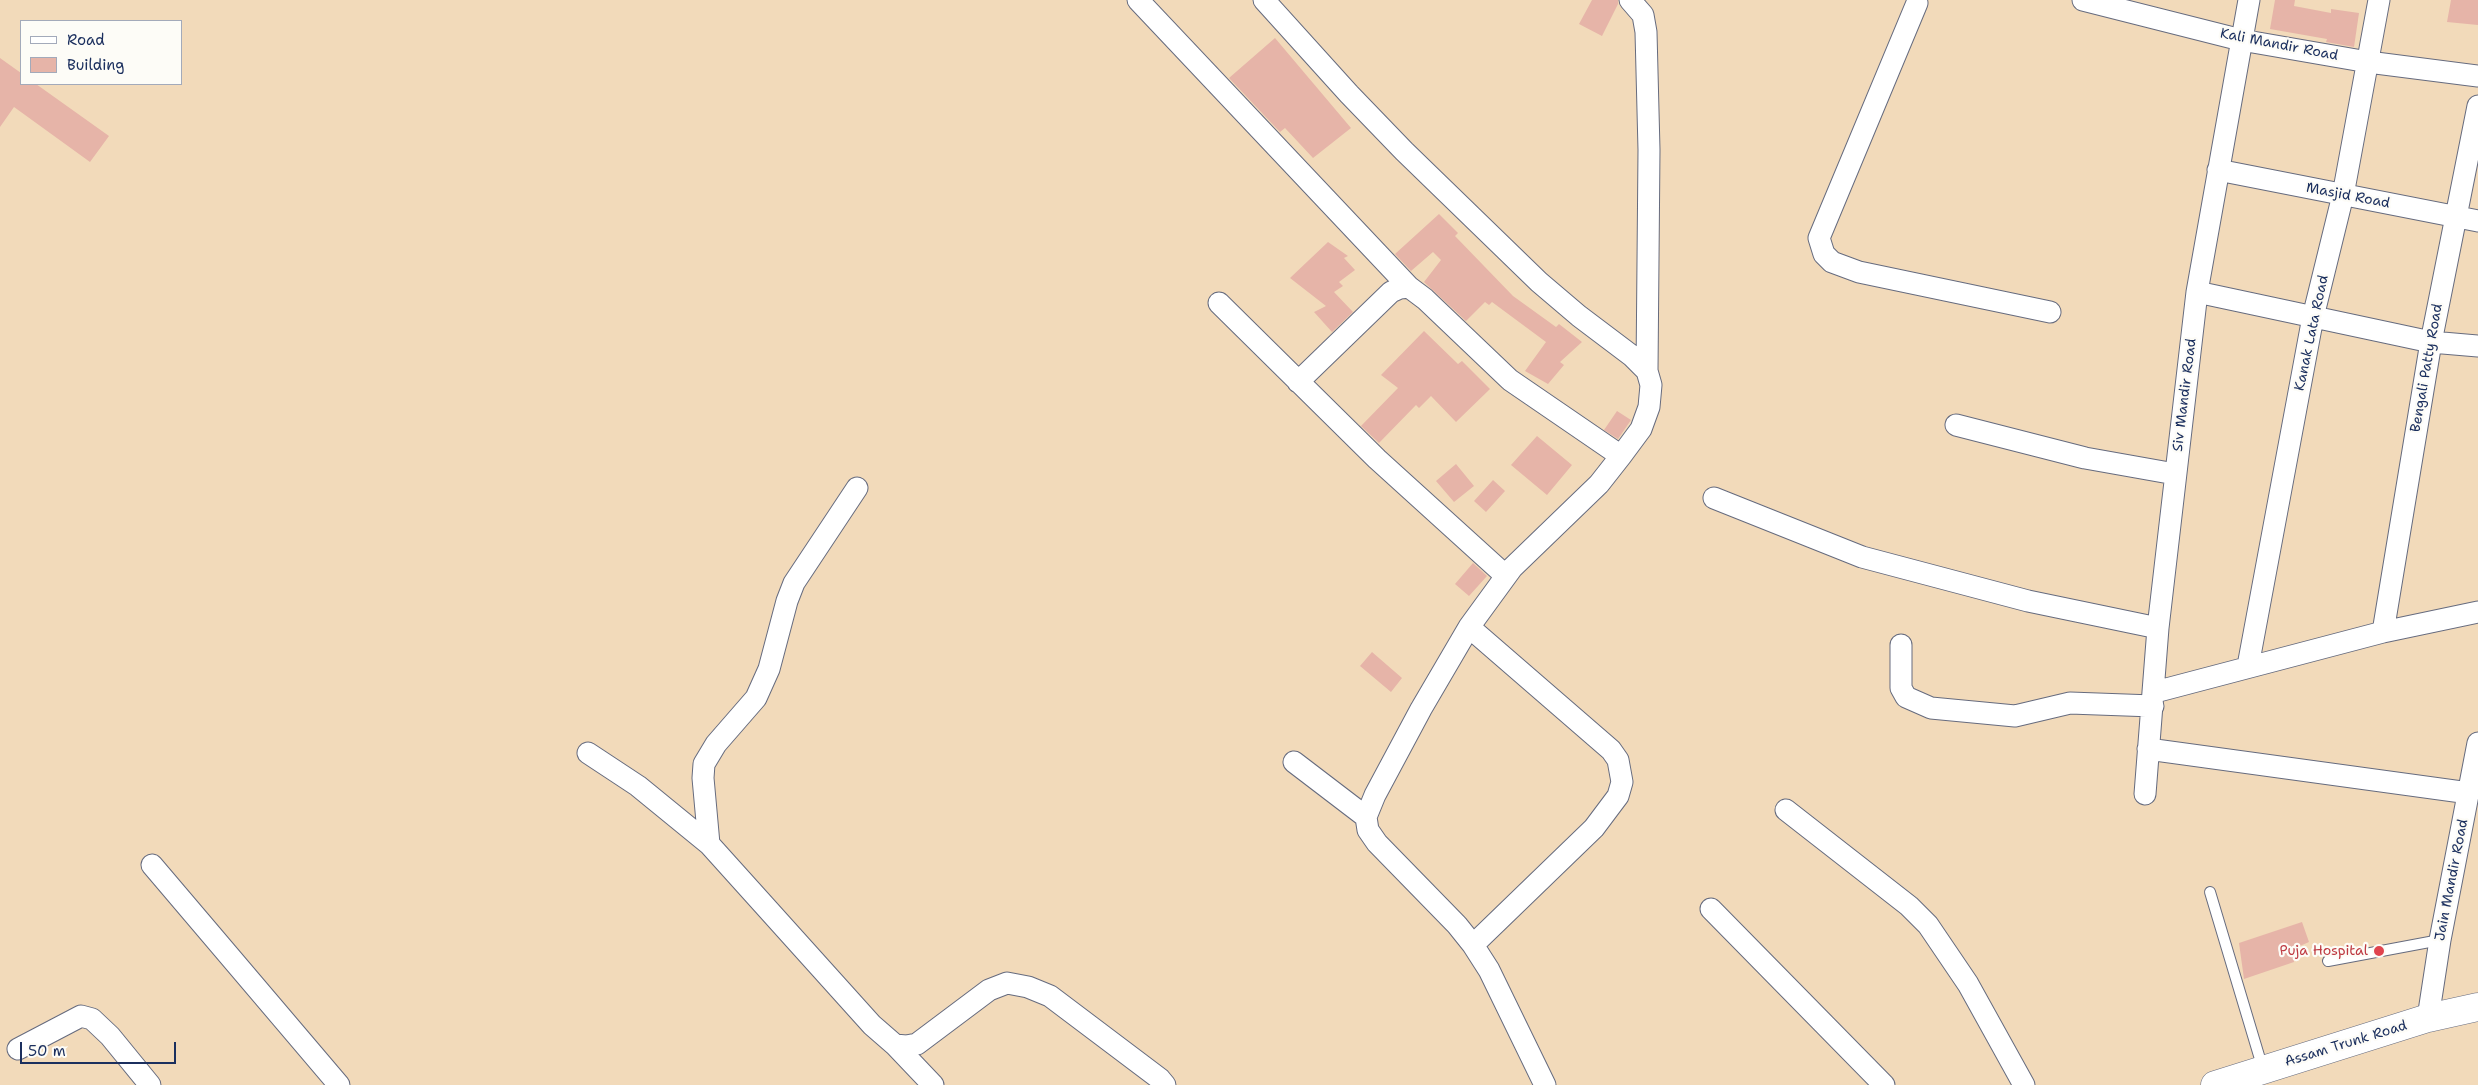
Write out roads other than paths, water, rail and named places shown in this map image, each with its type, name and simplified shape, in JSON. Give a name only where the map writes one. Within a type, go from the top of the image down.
[{"type":"main road","name":"Assam Trunk Road","points":[[2215,1085],[2428,1018],[2478,1007]]},
{"type":"street","points":[[1138,0],[1409,288],[1426,299],[1510,380],[1621,456]]},
{"type":"street","points":[[1264,0],[1349,94],[1471,218],[1539,282],[1579,316],[1632,356],[1647,371]]},
{"type":"street","points":[[1545,1085],[1489,970],[1473,945],[1457,925],[1377,843],[1368,830],[1366,817],[1421,709],[1469,627],[1506,576],[1599,484],[1641,429],[1649,407],[1651,385],[1647,371],[1649,150],[1646,32],[1643,15],[1630,0]]},
{"type":"street","name":"Kali Mandir Road","points":[[2083,0],[2241,40],[2368,62],[2478,76]]},
{"type":"street","name":"Siv Mandir Road","points":[[2145,794],[2154,699],[2158,628],[2197,292],[2248,0]]},
{"type":"street","name":"Kanak Lata Road","points":[[2248,666],[2313,317],[2343,195],[2379,0]]},
{"type":"street","points":[[1915,1],[1819,238],[1824,254],[1832,262],[1859,272],[2050,312]]},
{"type":"street","name":"Bengali Patty Road","points":[[2383,632],[2431,342],[2478,106]]},
{"type":"street","name":"Masjid Road","points":[[2218,170],[2478,221]]},
{"type":"street","points":[[1298,382],[1391,292],[1400,288],[1409,288]]},
{"type":"street","points":[[2197,292],[2431,342],[2478,346]]},
{"type":"street","points":[[1219,303],[1377,458],[1506,576]]},
{"type":"street","points":[[1956,426],[2085,458],[2175,474]]},
{"type":"street","points":[[709,844],[702,778],[704,764],[716,744],[756,698],[769,669],[794,582],[857,488]]},
{"type":"street","points":[[1714,498],[1862,557],[2028,601],[2158,628]]},
{"type":"street","points":[[1901,645],[1901,688],[1906,697],[1931,708],[2015,716],[2070,703],[2154,699],[2248,666],[2383,632],[2478,612]]},
{"type":"street","points":[[1469,627],[1611,750],[1618,760],[1622,782],[1618,796],[1594,828],[1473,945]]},
{"type":"street","name":"Jain Mandir Road","points":[[2428,1018],[2440,940],[2478,744]]},
{"type":"street","points":[[2148,749],[2469,793]]},
{"type":"street","points":[[588,753],[638,786],[709,844],[872,1025],[933,1085]]},
{"type":"street","points":[[1294,762],[1366,817]]},
{"type":"street","points":[[1786,810],[1909,906],[1928,926],[1968,984],[2024,1085]]},
{"type":"street","points":[[152,865],[339,1085]]},
{"type":"street","points":[[1711,909],[1884,1085]]},
{"type":"street","points":[[894,1045],[906,1046],[917,1044],[989,990],[1007,983],[1028,987],[1050,996],[1160,1079],[1165,1085]]},
{"type":"street","points":[[18,1049],[81,1016],[92,1019],[110,1036],[150,1085]]},
{"type":"lane","points":[[2210,892],[2264,1070]]},
{"type":"lane","points":[[2328,961],[2440,940]]},
{"type":"place","name":"Puja Hospital","points":[[2379,951]]}]
